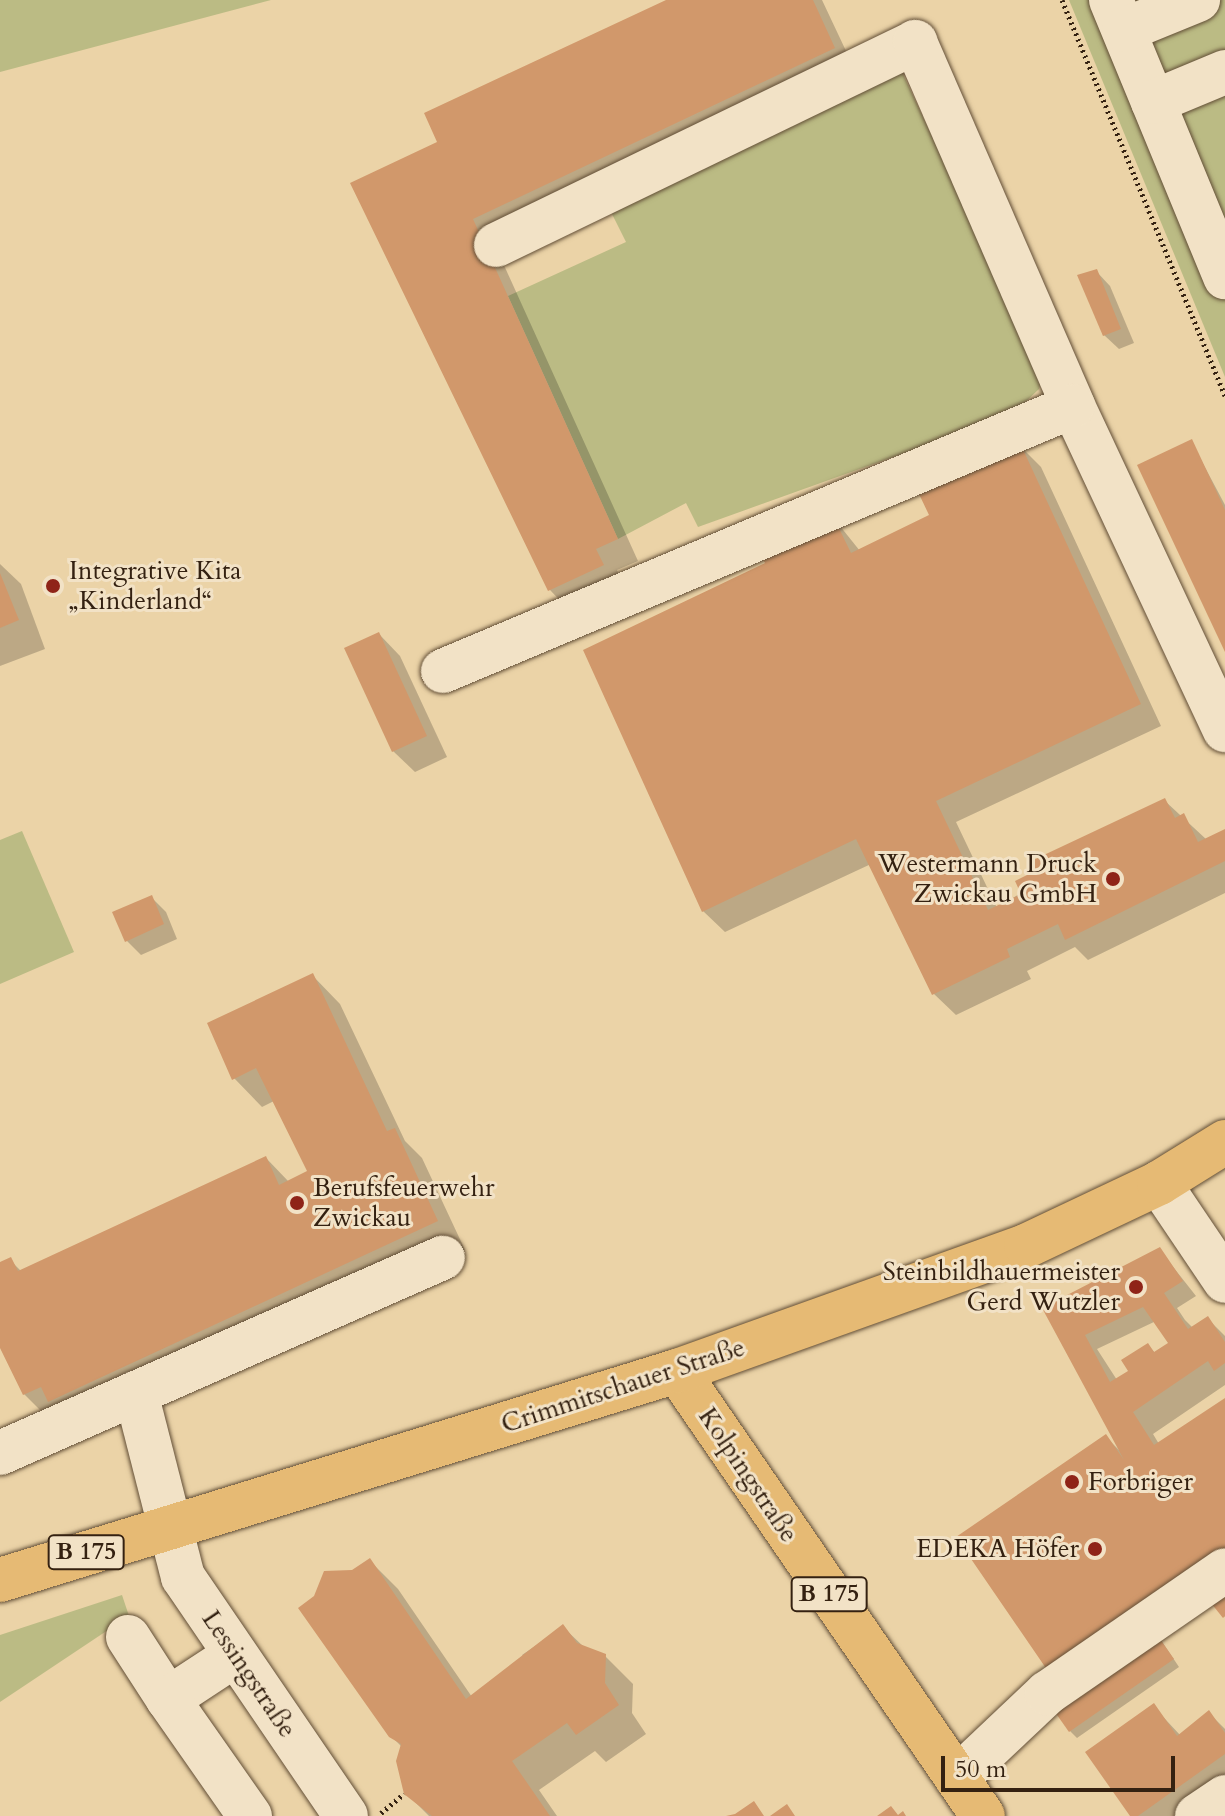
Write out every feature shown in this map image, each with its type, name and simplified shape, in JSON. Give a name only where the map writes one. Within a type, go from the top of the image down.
[{"type":"main road","name":"Crimmitschauer Straße","points":[[0,1580],[172,1524],[677,1371],[1026,1246],[1159,1183],[1225,1142]]},
{"type":"main road","name":"Kolpingstraße","points":[[677,1371],[983,1816]]},
{"type":"street","points":[[1198,0],[1117,15],[1225,277]]},
{"type":"street","points":[[496,245],[915,42],[1073,406],[1225,730]]},
{"type":"street","points":[[1153,102],[1225,72]]},
{"type":"street","points":[[443,671],[1073,406]]},
{"type":"street","points":[[1159,1183],[1225,1281]]},
{"type":"street","points":[[0,1453],[443,1258]]},
{"type":"street","name":"Lessingstraße","points":[[136,1393],[172,1524],[183,1577],[346,1816]]},
{"type":"street","points":[[957,1778],[1047,1693],[1225,1570]]},
{"type":"street","points":[[128,1637],[250,1816]]},
{"type":"street","points":[[168,1699],[235,1655]]},
{"type":"street","points":[[1197,1816],[1225,1797]]},
{"type":"path","points":[[1062,0],[1225,396]]},
{"type":"path","points":[[377,1816],[404,1794]]},
{"type":"green space","points":[[0,0],[271,0],[0,72]]},
{"type":"green space","points":[[1069,0],[1225,0],[1225,377]]},
{"type":"green space","points":[[902,72],[1043,375],[1039,389],[1013,414],[698,527],[686,503],[618,539],[508,296],[626,242],[607,204]]},
{"type":"green space","points":[[22,831],[74,952],[0,984],[0,840]]},
{"type":"green space","points":[[122,1595],[129,1616],[0,1702],[0,1635]]},
{"type":"building","points":[[666,0],[813,0],[835,48],[473,219],[618,539],[596,549],[604,565],[548,591],[350,183],[437,142],[424,113]]},
{"type":"building","points":[[1097,269],[1121,329],[1103,336],[1077,275]]},
{"type":"building","points":[[1192,439],[1225,510],[1225,652],[1137,465]]},
{"type":"building","points":[[1020,443],[1141,704],[936,801],[988,910],[1021,894],[1015,881],[1033,872],[1029,862],[1165,798],[1175,818],[1184,813],[1198,842],[1225,829],[1225,861],[1065,940],[1058,924],[1007,949],[1010,957],[932,995],[856,839],[702,912],[583,650],[765,563],[756,548],[832,514],[851,553],[929,515],[919,494]]},
{"type":"building","points":[[0,573],[19,620],[0,628]]},
{"type":"building","points":[[379,632],[427,736],[392,752],[344,648]]},
{"type":"building","points":[[152,895],[164,924],[125,942],[112,912]]},
{"type":"building","name":"Berufsfeuerwehr Zwickau","points":[[313,973],[387,1131],[395,1128],[438,1221],[48,1402],[41,1387],[23,1395],[0,1348],[0,1262],[11,1257],[18,1271],[266,1156],[279,1185],[307,1171],[256,1068],[232,1080],[207,1023]]},
{"type":"building","name":"EDEKA Höfer","points":[[1160,1247],[1183,1281],[1164,1293],[1188,1329],[1208,1316],[1225,1342],[1225,1363],[1214,1371],[1208,1361],[1133,1412],[1154,1445],[1225,1398],[1225,1561],[1052,1677],[956,1537],[1106,1434],[1124,1460],[1042,1308]],"holes":[[[1143,1307],[1168,1343],[1154,1352],[1148,1343],[1121,1360],[1128,1371],[1110,1382],[1085,1335]]]},
{"type":"building","points":[[370,1558],[466,1699],[563,1624],[577,1643],[606,1654],[605,1683],[619,1705],[576,1735],[567,1723],[512,1761],[550,1816],[432,1816],[404,1794],[396,1761],[401,1744],[389,1737],[298,1608],[314,1596],[324,1571],[352,1570]]},
{"type":"building","points":[[1225,1586],[1225,1616],[1223,1618],[1207,1598]]},
{"type":"building","points":[[1155,1632],[1174,1659],[1069,1732],[1050,1705]]},
{"type":"building","points":[[1154,1703],[1177,1736],[1209,1710],[1225,1733],[1225,1754],[1138,1816],[1130,1816],[1085,1752]]},
{"type":"building","points":[[754,1801],[764,1816],[726,1816],[735,1814]]},
{"type":"building","points":[[787,1804],[795,1816],[770,1816]]},
{"type":"building","points":[[891,1806],[898,1815],[903,1811],[906,1816],[877,1816]]},
{"type":"place","name":"Integrative Kita „Kinderland“","points":[[53,586]]},
{"type":"place","name":"Westermann Druck Zwickau GmbH","points":[[1113,879]]},
{"type":"place","name":"Berufsfeuerwehr Zwickau","points":[[297,1203]]},
{"type":"place","name":"Steinbildhauermeister Gerd Wutzler","points":[[1136,1287]]},
{"type":"place","name":"Forbriger","points":[[1072,1482]]},
{"type":"place","name":"EDEKA Höfer","points":[[1095,1549]]}]
